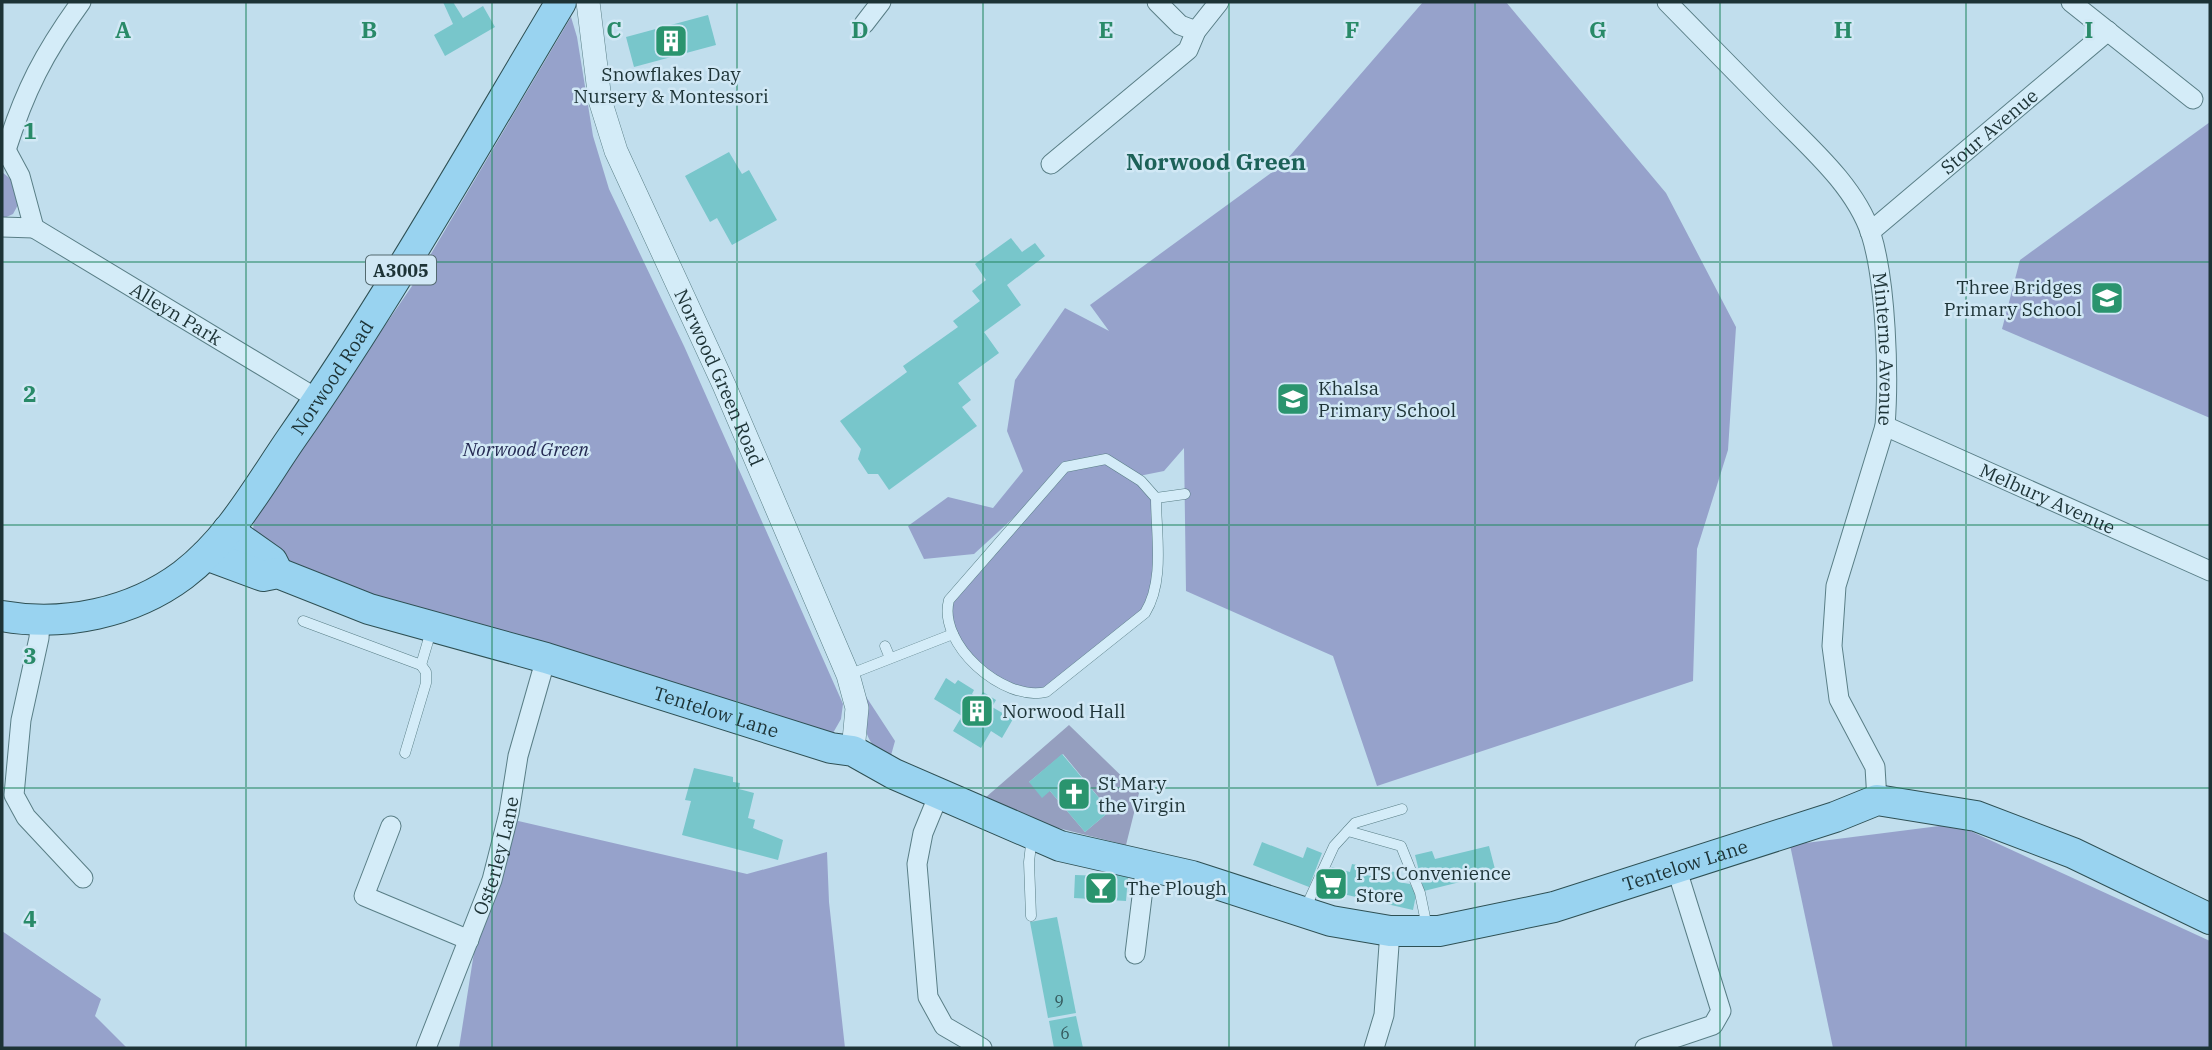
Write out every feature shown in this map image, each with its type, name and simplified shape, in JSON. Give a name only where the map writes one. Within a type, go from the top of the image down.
[{"type":"main road","name":"Norwood Road","points":[[2,616],[40,620],[88,616],[127,605],[168,585],[206,555],[228,530],[318,400],[401,270],[561,2]]},
{"type":"main road","name":"Tentelow Lane","points":[[228,530],[271,561],[278,573]]},
{"type":"main road","name":"Tentelow Lane","points":[[206,555],[263,576],[278,573],[369,609],[546,658],[831,748],[853,751],[883,769],[1032,836],[1074,850],[1146,864],[1357,927],[1390,931],[1428,931],[1554,906],[1835,817],[1877,800],[1951,810],[2001,824],[2073,853],[2210,919]]},
{"type":"street","points":[[2,227],[34,228],[20,176],[4,152],[22,97],[50,45],[81,2]]},
{"type":"street","name":"Norwood Green Road","points":[[588,2],[597,82],[616,151],[724,385],[848,675],[857,708],[853,751]]},
{"type":"street","points":[[864,24],[881,2]]},
{"type":"street","points":[[1157,2],[1180,25],[1196,32]]},
{"type":"street","points":[[1051,164],[1188,50],[1196,32],[1219,2]]},
{"type":"street","name":"Minterne Avenue","points":[[1667,2],[1826,165],[1856,205],[1870,232],[1880,272],[1887,400],[1885,426],[1836,586],[1832,646],[1839,699],[1875,767],[1877,800]]},
{"type":"street","points":[[2071,2],[2193,99]]},
{"type":"street","name":"Stour Avenue","points":[[1870,232],[2108,31]]},
{"type":"street","name":"Alleyn Park","points":[[34,228],[318,400]]},
{"type":"street","name":"Melbury Avenue","points":[[1885,426],[2210,571]]},
{"type":"street","points":[[40,620],[39,638],[21,720],[15,795],[26,817],[83,878]]},
{"type":"street","name":"Osterley Lane","points":[[426,1048],[492,880],[509,813],[518,756],[546,658]]},
{"type":"street","points":[[939,794],[923,832],[917,864],[928,997],[944,1026],[982,1048]]},
{"type":"street","points":[[391,826],[364,896],[470,940]]},
{"type":"street","points":[[1135,954],[1146,864]]},
{"type":"street","points":[[1645,1048],[1713,1025],[1721,1012],[1676,867]]},
{"type":"street","points":[[1374,1048],[1384,1015],[1390,931]]},
{"type":"lane","points":[[1106,459],[1141,481],[1156,498],[1157,582],[1153,600],[1145,612],[1058,684],[1032,695],[1016,692],[979,669],[953,634],[946,610],[955,591],[1065,467],[1106,459]]},
{"type":"lane","points":[[1156,498],[1185,494]]},
{"type":"lane","points":[[303,621],[421,665],[426,672],[426,683],[405,753]]},
{"type":"lane","points":[[421,665],[432,627]]},
{"type":"lane","points":[[848,675],[953,634]]},
{"type":"lane","points":[[885,646],[890,658]]},
{"type":"lane","points":[[1303,913],[1335,846],[1355,823],[1402,809]]},
{"type":"lane","points":[[1348,831],[1401,846],[1420,894],[1428,931]]},
{"type":"lane","points":[[1031,916],[1029,862],[1032,836]]},
{"type":"green space","name":"Khalsa Primary School","points":[[1423,2],[1506,2],[1666,193],[1736,327],[1728,450],[1697,549],[1693,681],[1377,786],[1333,656],[1186,591],[1184,448],[1164,471],[1134,477],[1156,498],[1153,600],[1058,684],[1032,695],[992,679],[953,634],[946,610],[1044,490],[974,554],[924,559],[908,526],[948,497],[993,508],[1023,471],[1007,431],[1015,380],[1065,308],[1109,331],[1090,305],[1282,165]]},
{"type":"green space","name":"Norwood Green","points":[[571,17],[577,37],[593,136],[609,189],[684,346],[843,704],[841,719],[833,733],[822,735],[387,604],[307,571],[275,552],[253,532],[254,517],[412,286]]},
{"type":"green space","name":"Three Bridges Primary School","points":[[2210,122],[2210,418],[2002,329],[2020,260]]},
{"type":"green space","points":[[2,172],[13,181],[19,203],[13,214],[2,219]]},
{"type":"green space","points":[[863,692],[895,741],[890,759],[873,745],[866,731]]},
{"type":"green space","points":[[514,820],[747,874],[827,852],[829,902],[845,1048],[459,1048],[475,946]]},
{"type":"green space","points":[[1955,824],[2210,941],[2210,1048],[1833,1048],[1790,845]]},
{"type":"green space","points":[[2,931],[101,999],[95,1016],[127,1048],[2,1048]]},
{"type":"shaded area","points":[[1069,725],[1139,793],[1126,845],[1038,823],[985,798]],"holes":[[[1063,754],[1110,811],[1085,832],[1050,791],[1029,782]]]},
{"type":"building","points":[[443,2],[453,2],[463,18],[483,6],[495,27],[445,56],[434,35],[453,24]]},
{"type":"building","name":"Snowflakes Day Nursery & Montessori","points":[[708,15],[716,45],[634,67],[626,37]]},
{"type":"building","points":[[729,152],[742,174],[749,170],[777,220],[732,245],[717,218],[710,222],[685,176]]},
{"type":"building","points":[[1011,238],[1022,252],[1035,243],[1045,256],[1007,285],[1021,305],[984,332],[999,353],[958,383],[971,400],[962,407],[977,426],[889,490],[878,474],[868,474],[858,459],[861,449],[840,421],[907,372],[903,366],[958,327],[953,321],[980,301],[972,291],[986,280],[975,264]]},
{"type":"building","name":"Norwood Hall","points":[[946,678],[955,684],[958,680],[974,690],[972,694],[979,698],[983,692],[996,700],[992,707],[1013,719],[1002,738],[991,731],[981,748],[953,731],[962,716],[934,699]]},
{"type":"building","name":"St Mary the Virgin","points":[[1062,754],[1110,811],[1085,832],[1050,791],[1042,798],[1029,782]]},
{"type":"building","points":[[694,768],[733,777],[733,782],[740,783],[739,789],[754,793],[748,818],[755,820],[753,828],[783,840],[778,860],[682,835],[691,801],[685,800]]},
{"type":"building","points":[[1262,842],[1303,858],[1307,847],[1322,853],[1309,887],[1253,865]]},
{"type":"building","points":[[1489,846],[1496,873],[1424,891],[1415,855],[1432,851],[1435,859]]},
{"type":"building","points":[[1352,864],[1367,867],[1366,875],[1382,878],[1384,870],[1400,873],[1398,882],[1410,884],[1416,895],[1413,910],[1321,889],[1322,879],[1332,867],[1350,872]]},
{"type":"building","name":"The Plough","points":[[1104,872],[1128,877],[1126,901],[1074,898],[1075,875],[1104,876]]},
{"type":"building","points":[[1057,917],[1076,1013],[1048,1018],[1030,922]]},
{"type":"building","points":[[1076,1016],[1083,1048],[1054,1048],[1049,1021]]},
{"type":"place","name":"Snowflakes Day Nursery & Montessori","points":[[671,41]]},
{"type":"place","name":"Three Bridges Primary School","points":[[2107,298]]},
{"type":"place","name":"Khalsa Primary School","points":[[1293,399]]},
{"type":"place","name":"Norwood Hall","points":[[977,711]]},
{"type":"place","name":"St Mary the Virgin","points":[[1074,794]]},
{"type":"place","name":"PTS Convenience Store","points":[[1331,884]]},
{"type":"place","name":"The Plough","points":[[1101,888]]},
{"type":"district","name":"Norwood Green","points":[[1216,161]]}]
